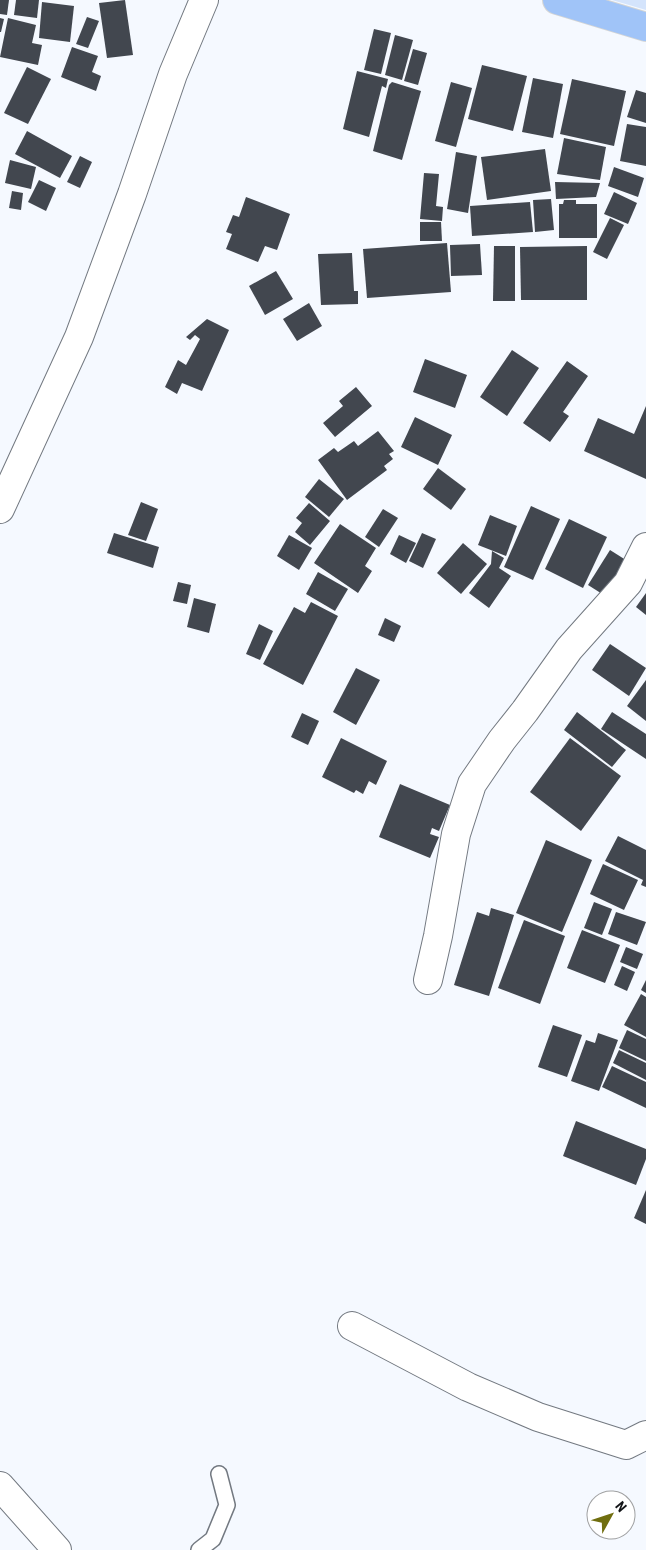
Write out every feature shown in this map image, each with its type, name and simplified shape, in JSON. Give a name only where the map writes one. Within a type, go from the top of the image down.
[{"type":"highway","points":[[557,0],[646,27]]},
{"type":"street","points":[[0,509],[79,337],[132,194],[173,74],[204,0]]},
{"type":"street","points":[[428,980],[438,936],[456,834],[472,784],[568,650],[628,583],[646,548]]},
{"type":"street","points":[[352,1326],[468,1388],[538,1417],[626,1445],[646,1435]]},
{"type":"street","points":[[0,1486],[58,1550]]},
{"type":"lane","points":[[199,1550],[213,1539],[227,1505],[219,1474]]},
{"type":"shaded area","points":[[612,0],[646,0],[646,10]]},
{"type":"building","points":[[0,0],[9,0],[7,15],[0,14]]},
{"type":"building","points":[[16,0],[39,0],[37,18],[14,15]]},
{"type":"building","points":[[125,0],[133,55],[107,58],[99,3]]},
{"type":"building","points":[[42,2],[74,6],[70,42],[39,38]]},
{"type":"building","points":[[87,17],[99,21],[88,48],[76,44]]},
{"type":"building","points":[[0,18],[4,19],[1,32],[0,32]]},
{"type":"building","points":[[8,18],[36,25],[32,43],[42,45],[38,65],[0,57]]},
{"type":"building","points":[[374,29],[391,33],[381,74],[364,70]]},
{"type":"building","points":[[395,35],[413,40],[402,80],[385,75]]},
{"type":"building","points":[[72,47],[98,56],[92,72],[101,76],[96,91],[61,77]]},
{"type":"building","points":[[413,49],[427,53],[418,85],[404,81]]},
{"type":"building","points":[[482,65],[527,76],[513,131],[468,119]]},
{"type":"building","points":[[27,67],[51,79],[28,124],[4,113]]},
{"type":"building","points":[[357,71],[388,79],[386,88],[382,86],[369,137],[343,129]]},
{"type":"building","points":[[533,78],[563,84],[553,138],[522,132]]},
{"type":"building","points":[[572,79],[626,91],[614,146],[560,134]]},
{"type":"building","points":[[392,82],[421,91],[402,160],[373,151],[389,85]]},
{"type":"building","points":[[451,82],[472,88],[456,147],[435,141]]},
{"type":"building","points":[[636,90],[646,93],[646,123],[627,117]]},
{"type":"building","points":[[627,124],[646,127],[646,166],[620,161]]},
{"type":"building","points":[[27,131],[72,156],[60,178],[15,154]]},
{"type":"building","points":[[564,138],[606,147],[600,180],[557,174]]},
{"type":"building","points":[[545,149],[551,191],[487,200],[481,157]]},
{"type":"building","points":[[456,152],[477,156],[468,213],[447,209]]},
{"type":"building","points":[[80,156],[92,162],[80,188],[67,182]]},
{"type":"building","points":[[10,160],[36,167],[31,189],[5,183]]},
{"type":"building","points":[[614,167],[644,178],[638,197],[608,186]]},
{"type":"building","points":[[424,173],[439,174],[436,206],[443,207],[442,221],[420,219]]},
{"type":"building","points":[[39,180],[56,188],[46,211],[28,202]]},
{"type":"building","points":[[555,182],[600,183],[596,197],[556,199]]},
{"type":"building","points":[[12,191],[23,193],[21,210],[9,208]]},
{"type":"building","points":[[614,192],[637,203],[628,224],[604,214]]},
{"type":"building","points":[[246,197],[290,214],[277,250],[265,246],[258,262],[226,249],[232,234],[226,232],[233,215],[239,217]]},
{"type":"building","points":[[551,199],[554,230],[535,232],[533,200]]},
{"type":"building","points":[[564,200],[576,200],[576,204],[597,204],[597,238],[559,238],[559,204],[563,204]]},
{"type":"building","points":[[530,202],[533,232],[472,236],[470,206]]},
{"type":"building","points":[[610,218],[624,225],[607,259],[593,252]]},
{"type":"building","points":[[420,222],[441,222],[442,241],[420,241]]},
{"type":"building","points":[[447,243],[451,292],[367,298],[363,249]]},
{"type":"building","points":[[480,244],[482,275],[451,276],[450,245]]},
{"type":"building","points":[[494,246],[515,246],[515,301],[493,301]]},
{"type":"building","points":[[587,246],[587,300],[521,300],[520,247]]},
{"type":"building","points":[[352,253],[354,291],[358,291],[358,304],[321,305],[318,254]]},
{"type":"building","points":[[276,271],[293,299],[265,315],[249,286]]},
{"type":"building","points":[[309,303],[322,326],[297,341],[283,319]]},
{"type":"building","points":[[207,319],[229,330],[202,391],[182,383],[177,394],[165,387],[178,360],[186,365],[200,339],[195,335],[190,340],[186,337]]},
{"type":"building","points":[[512,350],[539,368],[507,416],[480,397]]},
{"type":"building","points":[[425,359],[467,375],[455,408],[413,392]]},
{"type":"building","points":[[567,361],[588,376],[563,412],[569,416],[550,442],[523,423]]},
{"type":"building","points":[[356,387],[372,406],[335,437],[323,423],[343,406],[339,401]]},
{"type":"building","points":[[646,406],[646,479],[584,451],[598,418],[634,434]]},
{"type":"building","points":[[415,417],[452,435],[438,465],[401,447]]},
{"type":"building","points":[[378,431],[394,451],[389,454],[393,459],[384,466],[387,470],[347,500],[318,460],[334,448],[338,452],[354,441],[358,446]]},
{"type":"building","points":[[438,468],[466,489],[451,510],[423,489]]},
{"type":"building","points":[[319,479],[344,499],[329,517],[305,497]]},
{"type":"building","points":[[141,502],[158,509],[146,541],[128,535]]},
{"type":"building","points":[[309,503],[330,521],[310,545],[295,532],[302,523],[296,518]]},
{"type":"building","points":[[531,506],[560,519],[533,580],[504,567]]},
{"type":"building","points":[[383,509],[398,518],[379,547],[365,537]]},
{"type":"building","points":[[490,515],[517,526],[506,556],[478,545]]},
{"type":"building","points":[[569,519],[607,537],[583,588],[545,569]]},
{"type":"building","points":[[340,524],[376,548],[365,566],[372,571],[358,593],[314,563]]},
{"type":"building","points":[[114,533],[159,547],[153,568],[107,553]]},
{"type":"building","points":[[422,533],[436,539],[423,568],[409,561]]},
{"type":"building","points":[[289,535],[312,548],[299,570],[277,556]]},
{"type":"building","points":[[399,535],[416,543],[406,563],[390,554]]},
{"type":"building","points":[[463,543],[487,564],[461,594],[437,573]]},
{"type":"building","points":[[610,550],[629,562],[607,597],[588,585]]},
{"type":"building","points":[[492,551],[504,558],[499,568],[511,576],[489,608],[469,593],[491,564]]},
{"type":"building","points":[[318,572],[348,589],[335,611],[306,594]]},
{"type":"building","points":[[178,582],[191,585],[187,604],[173,601]]},
{"type":"building","points":[[646,593],[646,615],[636,607]]},
{"type":"building","points":[[194,598],[216,604],[209,633],[187,627]]},
{"type":"building","points":[[311,602],[338,616],[303,685],[263,664],[294,607],[305,613]]},
{"type":"building","points":[[385,618],[401,626],[394,642],[378,635]]},
{"type":"building","points":[[259,624],[273,631],[260,660],[246,654]]},
{"type":"building","points":[[610,644],[646,668],[629,696],[592,670]]},
{"type":"building","points":[[356,668],[380,680],[356,725],[333,712]]},
{"type":"building","points":[[646,680],[646,721],[627,706]]},
{"type":"building","points":[[577,712],[626,750],[612,767],[564,730]]},
{"type":"building","points":[[612,712],[646,734],[646,759],[601,729]]},
{"type":"building","points":[[302,713],[319,721],[308,745],[291,737]]},
{"type":"building","points":[[341,738],[387,761],[376,785],[369,781],[363,794],[356,790],[354,793],[322,777]]},
{"type":"building","points":[[570,738],[621,776],[581,831],[530,792]]},
{"type":"building","points":[[400,784],[450,805],[439,831],[432,828],[430,834],[439,837],[430,858],[379,837]]},
{"type":"building","points":[[618,836],[646,850],[646,887],[641,885],[643,880],[605,861]]},
{"type":"building","points":[[546,840],[592,860],[562,932],[516,913]]},
{"type":"building","points":[[603,864],[638,880],[624,910],[590,894]]},
{"type":"building","points":[[594,902],[612,909],[602,935],[584,928]]},
{"type":"building","points":[[491,908],[514,915],[489,996],[454,985],[477,912],[489,916]]},
{"type":"building","points":[[616,912],[646,922],[637,945],[608,934]]},
{"type":"building","points":[[524,920],[565,936],[540,1004],[498,988]]},
{"type":"building","points":[[582,930],[620,945],[605,983],[567,968]]},
{"type":"building","points":[[626,947],[643,954],[637,969],[620,962]]},
{"type":"building","points":[[622,966],[635,972],[627,991],[614,985]]},
{"type":"building","points":[[646,980],[646,993],[641,990]]},
{"type":"building","points":[[641,994],[646,997],[646,1037],[624,1025]]},
{"type":"building","points":[[553,1025],[582,1035],[567,1077],[538,1067]]},
{"type":"building","points":[[627,1030],[646,1039],[646,1061],[619,1048]]},
{"type":"building","points":[[598,1033],[618,1040],[599,1091],[571,1081],[586,1040],[595,1043]]},
{"type":"building","points":[[619,1050],[646,1063],[646,1080],[613,1063]]},
{"type":"building","points":[[612,1066],[646,1082],[646,1108],[602,1087]]},
{"type":"building","points":[[576,1121],[646,1149],[646,1159],[636,1185],[563,1156]]},
{"type":"building","points":[[646,1190],[646,1224],[634,1218]]}]
